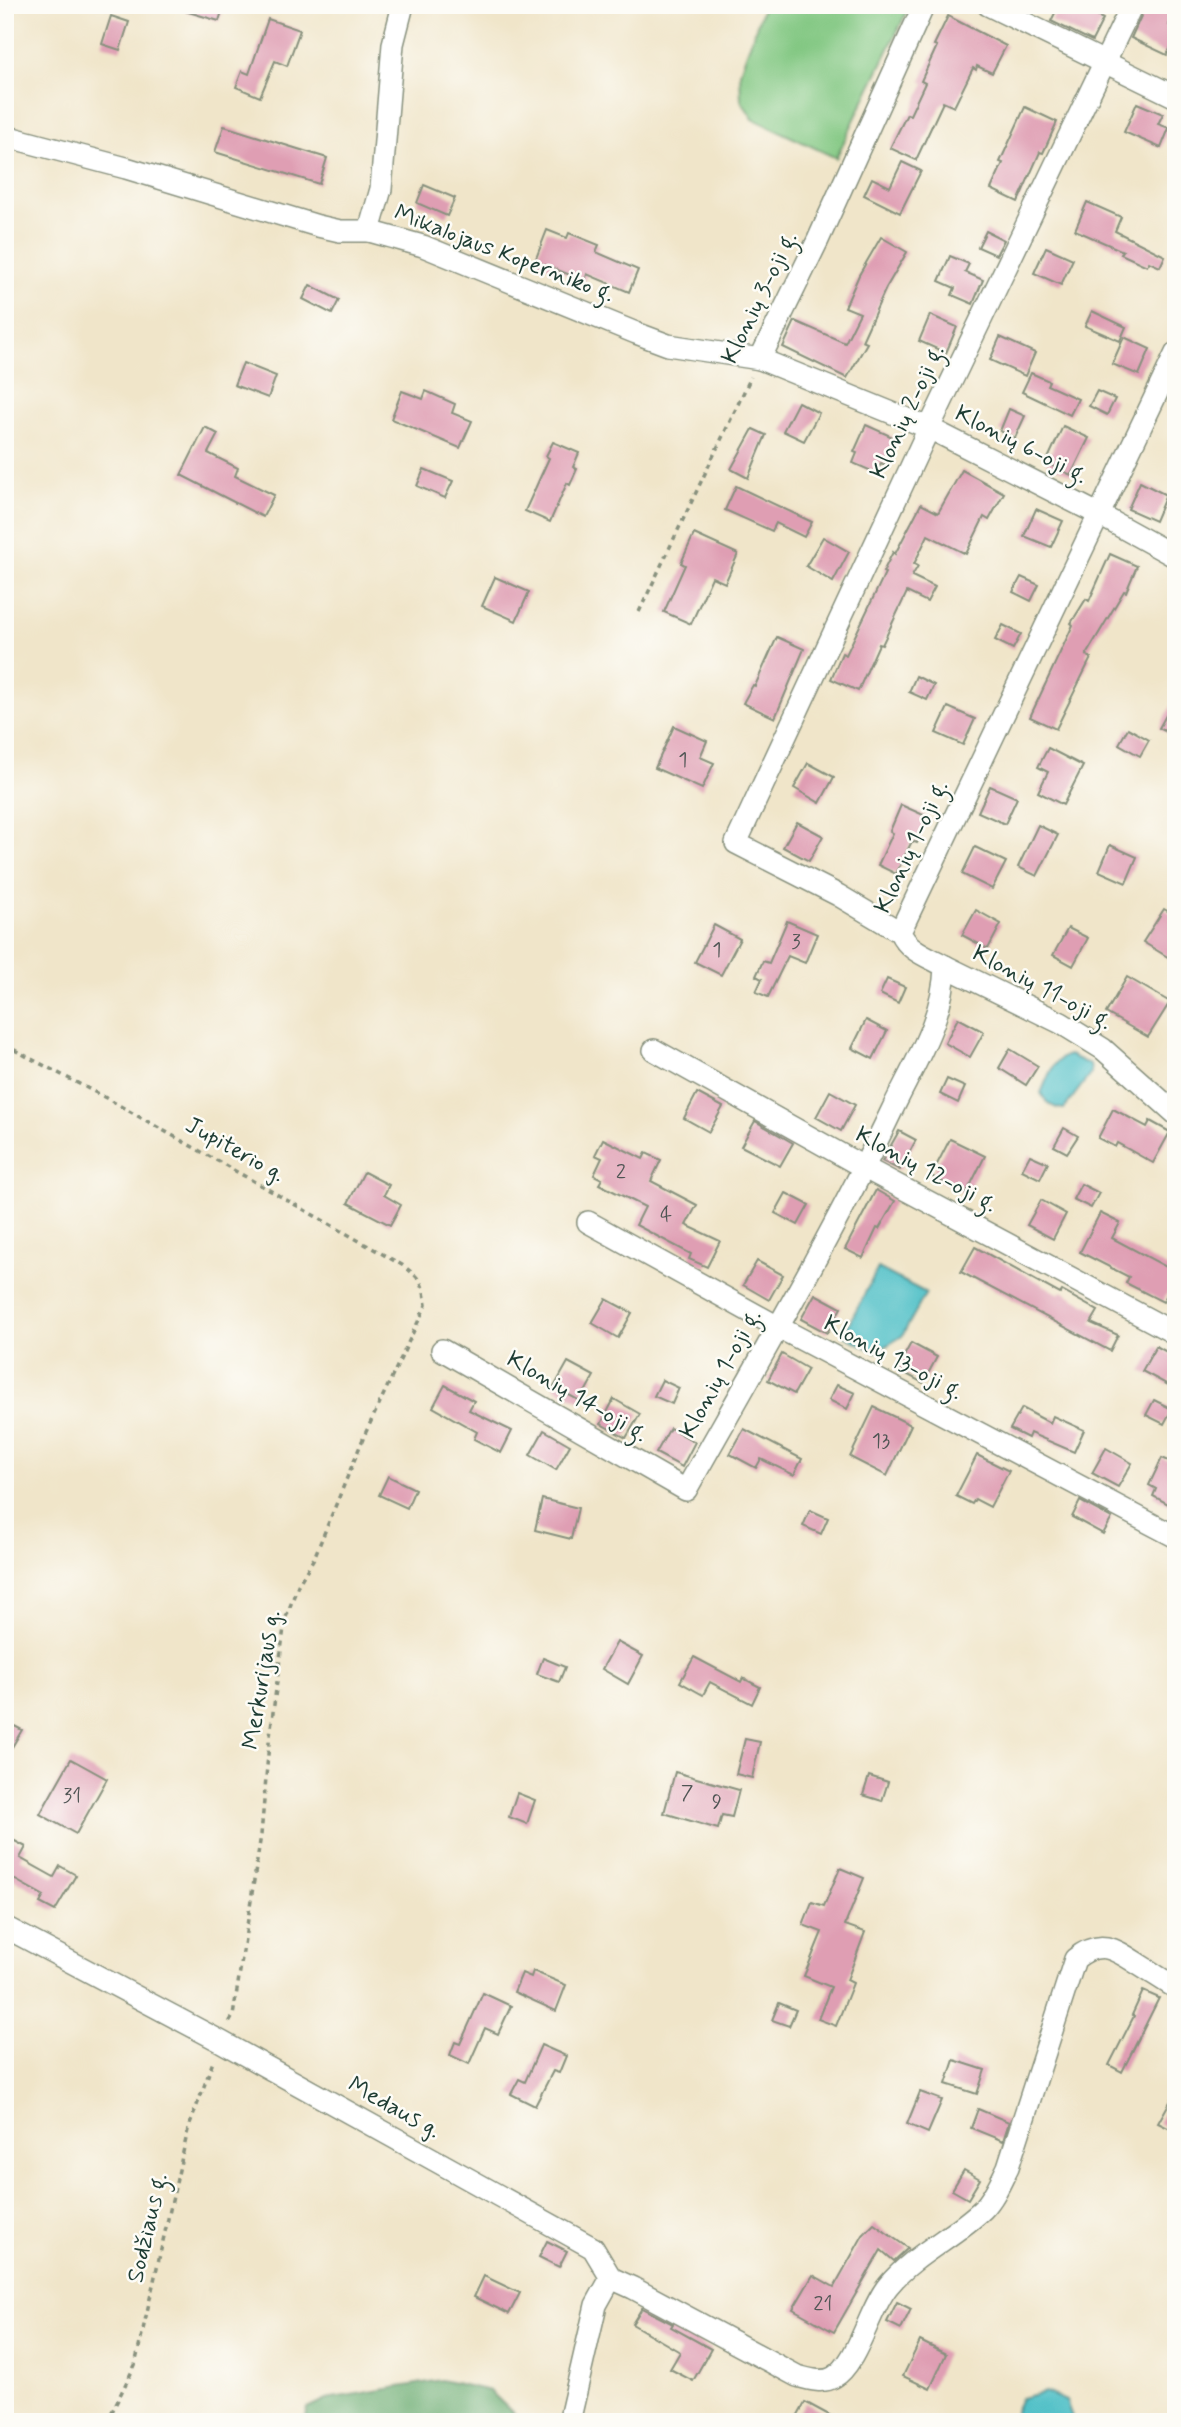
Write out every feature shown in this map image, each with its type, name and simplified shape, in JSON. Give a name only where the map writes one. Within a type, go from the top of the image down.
[{"type":"street","name":"Mikalojaus Koperniko g.","points":[[403,5],[393,44],[381,189],[369,231],[423,246],[668,345],[760,359]]},
{"type":"street","name":"Klonių 3-oji g.","points":[[760,359],[818,240],[924,5]]},
{"type":"street","points":[[988,5],[1176,97]]},
{"type":"street","name":"Klonių 2-oji g.","points":[[900,932],[838,895],[736,843],[929,428],[1132,5]]},
{"type":"street","points":[[5,136],[126,168],[329,229],[369,231]]},
{"type":"street","name":"Klonių 1-oji g.","points":[[686,1490],[864,1168],[930,1032],[943,998],[945,966],[912,948],[903,940],[900,932],[1176,353]]},
{"type":"street","name":"Klonių 6-oji g.","points":[[760,359],[929,428],[1176,557]]},
{"type":"street","name":"Klonių 11-oji g.","points":[[945,966],[1061,1023],[1104,1049],[1176,1114]]},
{"type":"street","name":"Klonių 12-oji g.","points":[[654,1050],[864,1168],[1176,1334]]},
{"type":"street","name":"Klonių 13-oji g.","points":[[588,1222],[1176,1537]]},
{"type":"street","name":"Klonių 14-oji g.","points":[[442,1350],[686,1490]]},
{"type":"street","name":"Medaus g.","points":[[5,1927],[220,2041],[593,2248],[611,2278]]},
{"type":"street","points":[[569,2422],[596,2305],[611,2278],[797,2376],[816,2381],[832,2379],[845,2367],[887,2287],[916,2259],[984,2208],[998,2187],[1008,2168],[1075,1959],[1085,1950],[1102,1947],[1115,1949],[1176,1987]]},
{"type":"path","name":"Klonių 3-oji g.","points":[[639,612],[760,359]]},
{"type":"path","name":"Jupiterio g.","points":[[5,1045],[106,1098],[402,1265],[419,1278],[424,1286],[426,1305]]},
{"type":"path","name":"Merkurijaus g.","points":[[220,2041],[233,2016],[261,1835],[269,1743],[285,1620],[298,1585],[314,1558],[365,1434],[426,1305]]},
{"type":"path","name":"Sodžiaus g.","points":[[107,2422],[135,2365],[188,2130],[220,2041]]},
{"type":"green space","points":[[764,5],[910,5],[836,158],[753,119],[741,100],[740,72]]},
{"type":"green space","points":[[441,2380],[490,2391],[518,2418],[518,2422],[305,2422],[308,2408],[327,2399]]},
{"type":"water","points":[[1069,1055],[1090,1065],[1091,1073],[1064,1109],[1050,1104],[1041,1093],[1055,1065]]},
{"type":"water","points":[[878,1268],[926,1293],[902,1336],[876,1352],[843,1335]]},
{"type":"water","points":[[1045,2392],[1066,2401],[1072,2417],[1070,2422],[1016,2422],[1015,2411],[1021,2398]]},
{"type":"building","points":[[178,5],[224,5],[219,21],[178,9]]},
{"type":"building","points":[[1059,5],[1076,5],[1103,19],[1092,41],[1051,21]]},
{"type":"building","points":[[1146,5],[1176,5],[1169,25],[1176,29],[1176,37],[1167,55],[1131,38]]},
{"type":"building","points":[[111,16],[129,22],[120,50],[102,44]]},
{"type":"building","points":[[948,16],[1006,46],[992,73],[977,66],[976,70],[973,68],[954,107],[943,102],[916,160],[890,148],[925,83],[921,81]]},
{"type":"building","points":[[268,19],[300,30],[287,66],[275,61],[260,97],[236,87],[242,71],[249,74]]},
{"type":"building","points":[[1137,103],[1163,114],[1158,124],[1169,128],[1161,148],[1124,132]]},
{"type":"building","points":[[1025,107],[1057,122],[1043,153],[1040,152],[1018,202],[991,189]]},
{"type":"building","points":[[224,126],[327,158],[319,184],[215,152]]},
{"type":"building","points":[[902,162],[921,171],[900,213],[864,195],[872,178],[890,187]]},
{"type":"building","points":[[424,185],[455,198],[447,216],[417,203]]},
{"type":"building","points":[[1087,202],[1121,217],[1115,231],[1165,256],[1160,267],[1149,262],[1147,266],[1121,254],[1123,251],[1075,230]]},
{"type":"building","points":[[547,230],[567,238],[569,233],[599,245],[596,252],[638,270],[629,292],[587,274],[585,281],[535,261]]},
{"type":"building","points":[[986,231],[1004,240],[996,255],[978,247]]},
{"type":"building","points":[[881,237],[907,252],[886,288],[862,341],[867,343],[847,378],[783,347],[795,321],[845,343],[860,313],[845,307],[859,275]]},
{"type":"building","points":[[1046,247],[1073,259],[1061,285],[1034,273]]},
{"type":"building","points":[[950,256],[969,264],[965,272],[983,280],[973,304],[952,295],[955,288],[939,281]]},
{"type":"building","points":[[310,285],[339,300],[332,314],[303,299]]},
{"type":"building","points":[[1092,311],[1126,327],[1120,341],[1085,326]]},
{"type":"building","points":[[930,315],[957,327],[946,353],[919,341]]},
{"type":"building","points":[[1000,337],[1035,353],[1025,376],[990,360]]},
{"type":"building","points":[[1124,337],[1150,349],[1139,375],[1112,364]]},
{"type":"building","points":[[243,363],[276,376],[268,398],[234,385]]},
{"type":"building","points":[[1031,373],[1049,381],[1047,385],[1078,399],[1070,415],[1022,392]]},
{"type":"building","points":[[402,391],[423,399],[426,391],[455,404],[452,413],[472,421],[460,448],[391,419]]},
{"type":"building","points":[[1097,391],[1115,399],[1107,415],[1089,406]]},
{"type":"building","points":[[798,402],[819,413],[804,441],[783,431]]},
{"type":"building","points":[[1009,409],[1025,416],[1015,438],[1000,431]]},
{"type":"building","points":[[866,425],[897,439],[885,465],[881,463],[876,473],[853,463],[857,453],[854,452]]},
{"type":"building","points":[[1063,426],[1089,438],[1071,475],[1046,463]]},
{"type":"building","points":[[205,427],[218,434],[208,453],[238,468],[235,476],[274,495],[263,517],[181,475]]},
{"type":"building","points":[[753,429],[766,435],[748,478],[731,469]]},
{"type":"building","points":[[553,442],[579,453],[573,467],[577,469],[570,485],[567,483],[550,522],[525,511],[549,458],[546,456]]},
{"type":"building","points":[[424,469],[453,481],[445,498],[417,486]]},
{"type":"building","points":[[962,470],[1004,493],[989,520],[984,517],[966,554],[928,535],[914,564],[918,566],[912,576],[935,587],[927,602],[907,592],[858,691],[831,679],[842,653],[846,655],[893,552],[895,554],[921,504],[938,513]]},
{"type":"building","points":[[1140,482],[1166,495],[1155,521],[1128,509]]},
{"type":"building","points":[[736,486],[812,522],[804,537],[776,523],[772,531],[725,510]]},
{"type":"building","points":[[1036,509],[1063,521],[1051,547],[1024,536]]},
{"type":"building","points":[[694,534],[738,554],[725,583],[712,577],[691,624],[664,612],[685,565],[681,563]]},
{"type":"building","points":[[823,537],[849,552],[833,582],[806,566]]},
{"type":"building","points":[[1110,554],[1137,566],[1126,592],[1124,591],[1086,655],[1091,658],[1056,729],[1030,717],[1073,625],[1071,623],[1086,599],[1089,601]]},
{"type":"building","points":[[495,577],[529,592],[516,621],[482,606]]},
{"type":"building","points":[[1021,577],[1039,585],[1031,601],[1013,592]]},
{"type":"building","points":[[1003,625],[1021,634],[1013,649],[995,640]]},
{"type":"building","points":[[777,637],[804,649],[775,718],[743,703],[753,685],[755,686]]},
{"type":"building","points":[[916,676],[934,685],[927,700],[909,692]]},
{"type":"building","points":[[1176,697],[1176,737],[1159,728]]},
{"type":"building","points":[[948,707],[975,719],[963,745],[936,733]]},
{"type":"building","points":[[674,726],[707,741],[700,757],[714,763],[702,789],[655,768]]},
{"type":"building","points":[[1128,728],[1149,740],[1140,756],[1119,744]]},
{"type":"building","points":[[1048,748],[1083,766],[1063,805],[1038,792],[1048,772],[1038,767]]},
{"type":"building","points":[[808,763],[834,777],[820,803],[794,788]]},
{"type":"building","points":[[990,786],[1017,798],[1005,824],[978,812]]},
{"type":"building","points":[[901,805],[928,817],[917,843],[912,841],[896,874],[878,865],[893,833],[890,831]]},
{"type":"building","points":[[797,822],[823,836],[809,861],[783,847]]},
{"type":"building","points":[[1038,825],[1058,835],[1037,876],[1018,867]]},
{"type":"building","points":[[1110,845],[1137,857],[1126,883],[1099,871]]},
{"type":"building","points":[[975,847],[1006,862],[992,889],[962,874]]},
{"type":"building","points":[[1164,909],[1176,916],[1176,962],[1143,942]]},
{"type":"building","points":[[976,910],[1001,924],[988,949],[962,935]]},
{"type":"building","points":[[787,921],[817,934],[805,963],[788,956],[768,997],[756,992],[762,979],[756,976],[763,961],[769,963]]},
{"type":"building","points":[[714,925],[740,939],[721,975],[695,962]]},
{"type":"building","points":[[1068,928],[1088,938],[1073,966],[1053,955]]},
{"type":"building","points":[[1127,977],[1170,1002],[1148,1037],[1106,1013]]},
{"type":"building","points":[[887,979],[905,987],[898,1003],[880,994]]},
{"type":"building","points":[[958,1018],[984,1032],[970,1057],[945,1043]]},
{"type":"building","points":[[866,1020],[887,1031],[873,1059],[852,1048]]},
{"type":"building","points":[[1010,1049],[1038,1066],[1026,1085],[999,1068]]},
{"type":"building","points":[[947,1079],[965,1087],[958,1103],[940,1094]]},
{"type":"building","points":[[830,1091],[855,1105],[841,1131],[816,1117]]},
{"type":"building","points":[[697,1093],[723,1107],[709,1132],[684,1118]]},
{"type":"building","points":[[1113,1109],[1147,1127],[1150,1121],[1170,1132],[1153,1163],[1117,1143],[1115,1147],[1098,1138]]},
{"type":"building","points":[[755,1121],[793,1143],[780,1166],[741,1146]]},
{"type":"building","points":[[1064,1128],[1078,1136],[1067,1153],[1054,1146]]},
{"type":"building","points":[[899,1131],[916,1140],[900,1170],[882,1161]]},
{"type":"building","points":[[603,1139],[643,1159],[646,1153],[661,1160],[651,1181],[697,1205],[686,1225],[720,1241],[707,1267],[689,1259],[691,1254],[636,1225],[645,1207],[599,1184],[602,1179],[594,1175],[602,1158],[595,1155]]},
{"type":"building","points":[[950,1139],[985,1156],[966,1194],[931,1176]]},
{"type":"building","points":[[1030,1155],[1048,1163],[1040,1179],[1022,1170]]},
{"type":"building","points":[[364,1172],[389,1185],[384,1195],[401,1205],[390,1225],[348,1203]]},
{"type":"building","points":[[1081,1184],[1099,1193],[1091,1208],[1073,1199]]},
{"type":"building","points":[[876,1190],[895,1201],[879,1229],[877,1228],[863,1258],[845,1249]]},
{"type":"building","points":[[786,1193],[809,1205],[798,1225],[775,1213]]},
{"type":"building","points":[[1041,1200],[1066,1214],[1053,1239],[1027,1225]]},
{"type":"building","points":[[1100,1213],[1120,1223],[1112,1238],[1176,1272],[1163,1302],[1126,1283],[1129,1277],[1080,1252]]},
{"type":"building","points":[[975,1247],[1060,1294],[1062,1291],[1098,1311],[1091,1323],[1118,1335],[1110,1351],[961,1272]]},
{"type":"building","points":[[757,1261],[783,1275],[769,1300],[743,1285]]},
{"type":"building","points":[[815,1294],[841,1308],[827,1333],[801,1319]]},
{"type":"building","points":[[606,1299],[632,1313],[618,1338],[592,1323]]},
{"type":"building","points":[[911,1343],[937,1357],[923,1383],[897,1369]]},
{"type":"building","points":[[1156,1346],[1176,1357],[1176,1370],[1168,1385],[1142,1371]]},
{"type":"building","points":[[782,1354],[808,1369],[794,1394],[768,1380]]},
{"type":"building","points":[[568,1362],[594,1376],[580,1401],[554,1387]]},
{"type":"building","points":[[662,1380],[679,1388],[672,1404],[654,1396]]},
{"type":"building","points":[[445,1385],[474,1401],[469,1410],[512,1431],[501,1453],[474,1439],[477,1432],[433,1407]]},
{"type":"building","points":[[837,1385],[855,1393],[847,1409],[829,1400]]},
{"type":"building","points":[[614,1399],[640,1414],[626,1438],[601,1424]]},
{"type":"building","points":[[1154,1400],[1172,1409],[1164,1424],[1146,1415]]},
{"type":"building","points":[[874,1407],[911,1425],[887,1476],[850,1457]]},
{"type":"building","points":[[1022,1408],[1050,1423],[1053,1416],[1084,1430],[1074,1452],[1030,1433],[1028,1438],[1010,1429]]},
{"type":"building","points":[[670,1428],[695,1442],[682,1467],[656,1453]]},
{"type":"building","points":[[744,1429],[802,1459],[794,1475],[761,1459],[756,1468],[730,1454]]},
{"type":"building","points":[[544,1430],[570,1445],[556,1470],[530,1455]]},
{"type":"building","points":[[1106,1448],[1132,1463],[1118,1487],[1092,1473]]},
{"type":"building","points":[[977,1455],[1009,1471],[990,1507],[975,1499],[972,1504],[956,1496]]},
{"type":"building","points":[[1162,1458],[1176,1464],[1176,1494],[1170,1505],[1153,1496],[1156,1489],[1149,1485]]},
{"type":"building","points":[[388,1476],[415,1489],[407,1508],[379,1495]]},
{"type":"building","points":[[542,1499],[578,1508],[571,1539],[535,1530]]},
{"type":"building","points":[[1080,1501],[1112,1518],[1103,1534],[1072,1517]]},
{"type":"building","points":[[810,1510],[828,1518],[821,1534],[803,1526]]},
{"type":"building","points":[[617,1642],[643,1656],[628,1684],[602,1669]]},
{"type":"building","points":[[694,1657],[741,1682],[743,1678],[760,1687],[752,1704],[710,1682],[703,1695],[680,1682]]},
{"type":"building","points":[[543,1658],[565,1667],[559,1682],[537,1674]]},
{"type":"building","points":[[5,1721],[22,1730],[5,1759]]},
{"type":"building","points":[[745,1739],[760,1742],[752,1778],[736,1774]]},
{"type":"building","points":[[71,1759],[107,1779],[76,1834],[40,1814]]},
{"type":"building","points":[[675,1772],[739,1790],[732,1817],[722,1815],[718,1829],[664,1813]]},
{"type":"building","points":[[869,1776],[888,1782],[882,1801],[863,1795]]},
{"type":"building","points":[[517,1793],[535,1800],[527,1824],[509,1817]]},
{"type":"building","points":[[11,1839],[26,1847],[20,1858],[54,1877],[60,1866],[76,1875],[55,1911],[40,1903],[44,1896],[10,1877],[5,1886],[5,1849]]},
{"type":"building","points":[[840,1868],[864,1878],[845,1925],[865,1932],[847,1980],[853,1983],[836,2026],[818,2019],[831,1987],[804,1976],[822,1932],[803,1925],[812,1902],[824,1906]]},
{"type":"building","points":[[533,1971],[566,1985],[556,2011],[514,1992],[522,1973],[531,1977]]},
{"type":"building","points":[[1143,1991],[1159,1998],[1122,2072],[1109,2065],[1134,2016],[1132,2015]]},
{"type":"building","points":[[483,1993],[511,2006],[498,2034],[485,2028],[469,2064],[450,2055],[455,2042],[460,2044]]},
{"type":"building","points":[[779,2003],[796,2010],[789,2026],[772,2020]]},
{"type":"building","points":[[541,2045],[566,2056],[559,2073],[553,2071],[535,2106],[511,2094],[519,2079],[525,2082]]},
{"type":"building","points":[[954,2060],[985,2070],[977,2094],[946,2084]]},
{"type":"building","points":[[1176,2091],[1176,2132],[1158,2123]]},
{"type":"building","points":[[920,2092],[942,2100],[928,2133],[907,2124]]},
{"type":"building","points":[[978,2109],[1009,2122],[1003,2141],[971,2128]]},
{"type":"building","points":[[964,2170],[980,2179],[968,2199],[952,2190]]},
{"type":"building","points":[[874,2224],[908,2248],[894,2261],[881,2250],[834,2332],[793,2309],[813,2275],[834,2287],[863,2235]]},
{"type":"building","points":[[547,2241],[567,2251],[559,2267],[539,2257]]},
{"type":"building","points":[[484,2276],[520,2293],[509,2314],[474,2297]]},
{"type":"building","points":[[897,2302],[911,2309],[901,2329],[887,2322]]},
{"type":"building","points":[[642,2308],[711,2349],[693,2381],[670,2369],[680,2352],[632,2324]]},
{"type":"building","points":[[920,2341],[946,2354],[930,2389],[903,2376]]},
{"type":"building","points":[[805,2402],[842,2422],[794,2422]]},
{"type":"railway","points":[[1173,2422],[1176,2418]]}]
